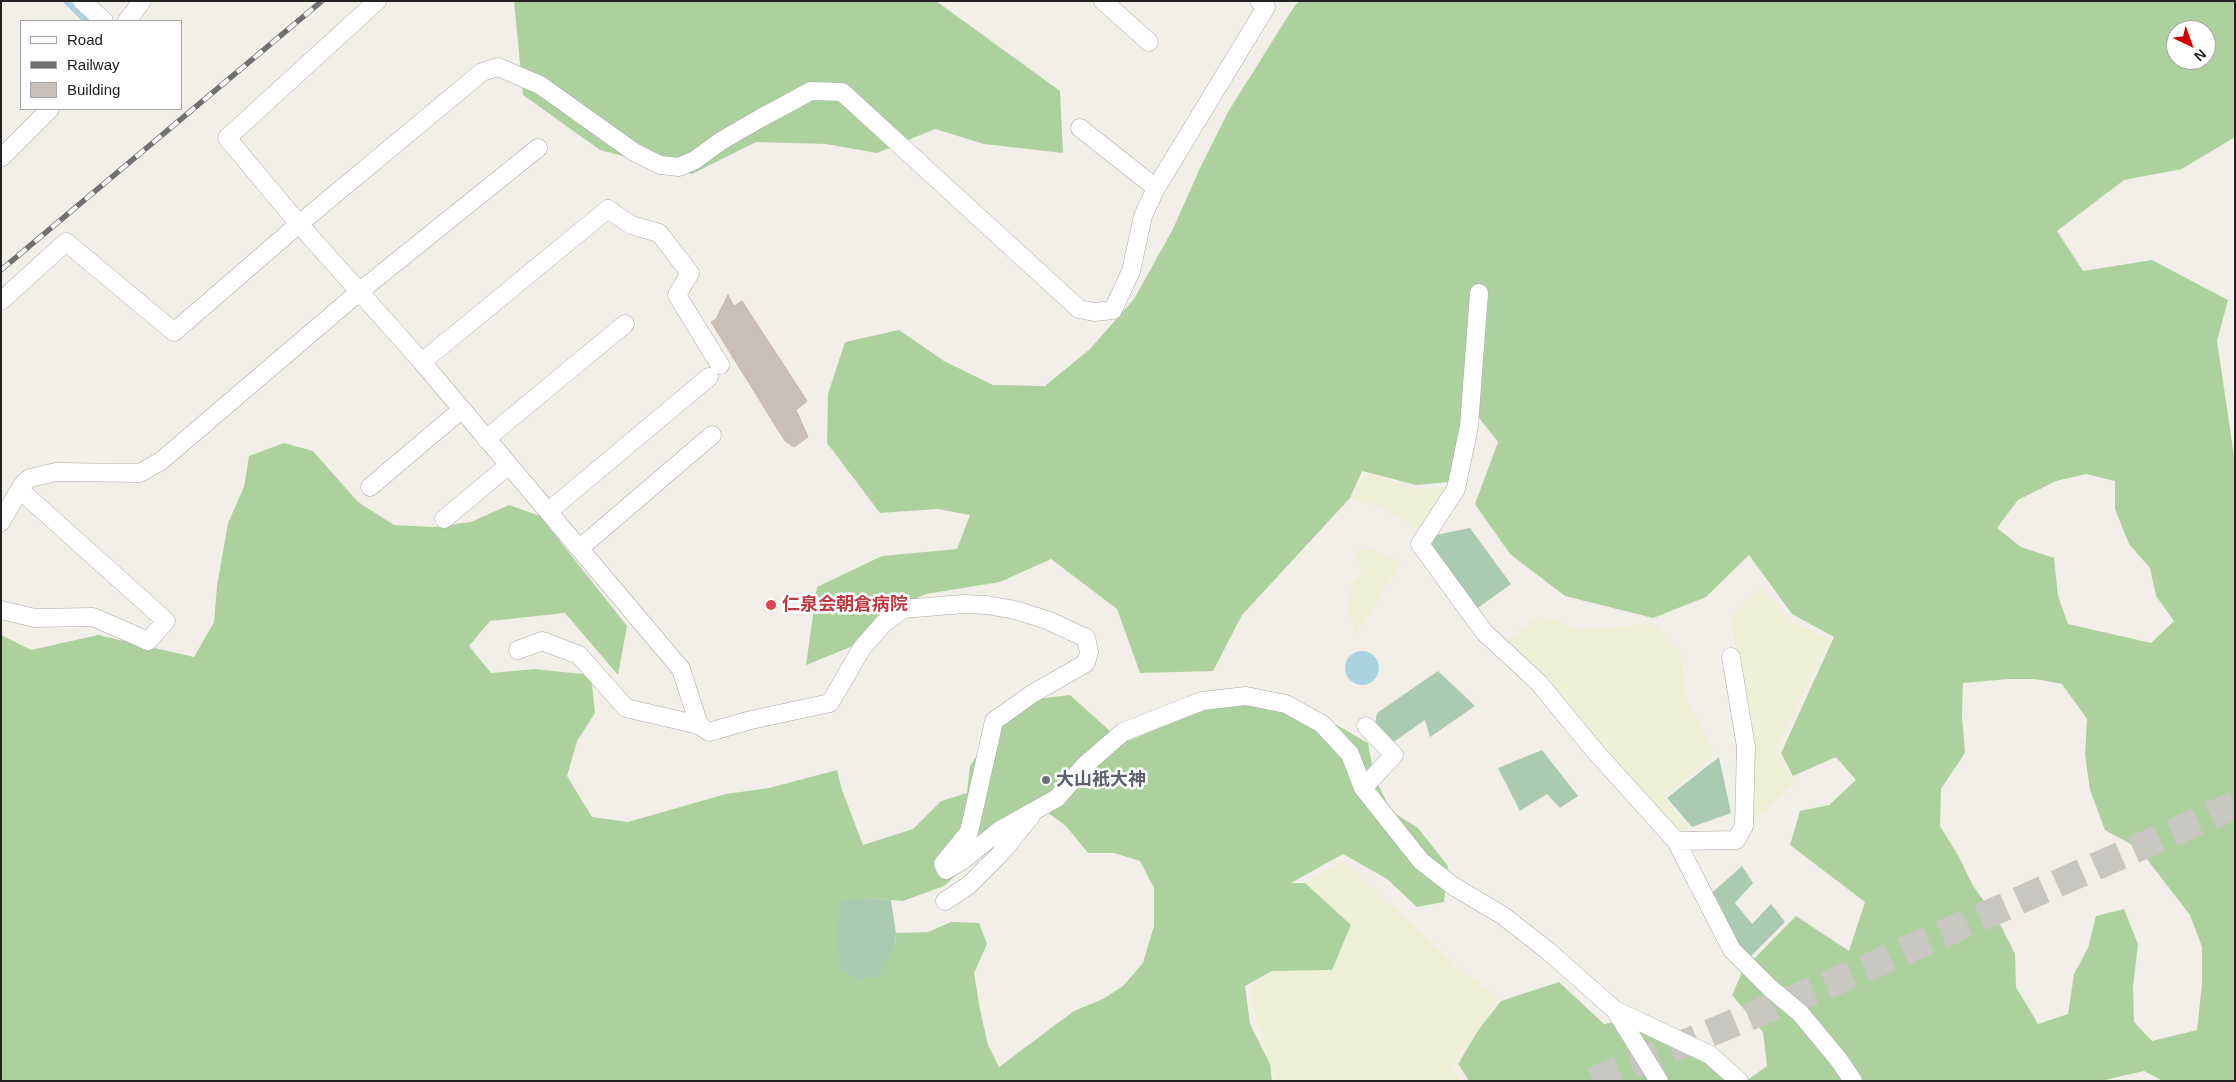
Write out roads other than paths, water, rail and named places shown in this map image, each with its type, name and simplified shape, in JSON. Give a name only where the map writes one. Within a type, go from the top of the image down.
[{"type":"street","points":[[82,1],[103,20]]},
{"type":"street","points":[[128,20],[142,1]]},
{"type":"street","points":[[376,1],[227,138],[358,292],[422,362],[682,669],[699,725]]},
{"type":"street","points":[[1103,1],[1149,42]]},
{"type":"street","points":[[1,300],[66,242],[174,332],[299,224],[482,72],[498,67],[540,85],[634,152],[660,165],[679,167],[696,160],[721,141],[811,91],[842,92],[1078,309],[1094,312],[1113,310],[1131,271],[1143,216],[1156,188],[1266,7],[1259,1]]},
{"type":"street","points":[[1,158],[49,110]]},
{"type":"street","points":[[1080,128],[1156,188]]},
{"type":"street","points":[[1,522],[23,484],[30,478],[56,472],[140,473],[154,465],[358,292],[538,148]]},
{"type":"street","points":[[422,362],[608,209],[631,225],[659,232],[690,274],[677,295],[714,371],[549,511]]},
{"type":"street","points":[[1479,293],[1470,426],[1456,488],[1420,544],[1484,632],[1538,684],[1594,750],[1676,841],[1732,950],[1770,988],[1800,1013],[1839,1060],[1853,1081]]},
{"type":"street","points":[[486,439],[625,324]]},
{"type":"street","points":[[370,487],[461,410]]},
{"type":"street","points":[[580,548],[712,436]]},
{"type":"street","points":[[444,519],[508,465]]},
{"type":"street","points":[[1,610],[35,618],[93,617],[148,641],[166,621],[20,490]]},
{"type":"street","points":[[518,650],[542,641],[579,655],[626,708],[699,725],[709,732],[751,720],[830,703],[862,648],[883,624],[903,609],[963,604],[987,605],[1015,610],[1046,620],[1086,638],[1089,652],[1086,663],[1032,694],[994,721],[969,832],[944,864],[946,870],[963,860],[1000,830],[1057,798],[1084,766],[1123,732],[1202,701],[1246,696],[1286,704],[1322,724],[1350,754],[1364,788],[1421,861],[1453,886],[1502,915],[1547,950],[1615,1010],[1710,1055],[1739,1081]]},
{"type":"street","points":[[1676,841],[1736,840],[1744,826],[1746,747],[1732,657]]},
{"type":"street","points":[[1364,788],[1394,755],[1366,726]]},
{"type":"street","points":[[945,901],[969,885],[1000,854],[1036,810]]},
{"type":"street","points":[[1615,1010],[1659,1081]]},
{"type":"water","points":[[1362,651],[1369,652],[1374,656],[1378,661],[1378,675],[1374,680],[1369,684],[1362,685],[1355,684],[1350,680],[1346,675],[1345,668],[1346,661],[1350,656],[1355,652]]},
{"type":"waterway","points":[[66,1],[85,20]]},
{"type":"tunnel","points":[[1593,1081],[1841,979],[2235,805]]},
{"type":"railway","points":[[1,270],[322,1]]},
{"type":"place","name":"仁泉会朝倉病院","points":[[771,605]]},
{"type":"place","name":"大山衹大神","points":[[1046,780]]}]
